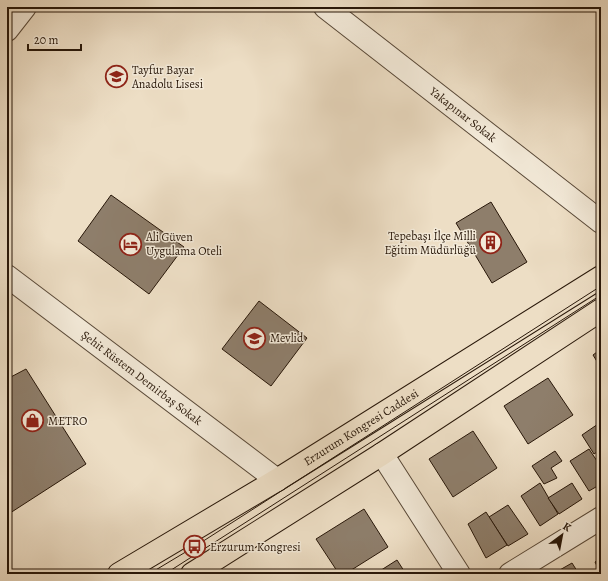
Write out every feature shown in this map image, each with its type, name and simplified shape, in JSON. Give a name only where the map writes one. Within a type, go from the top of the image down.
[{"type":"main road","name":"Erzurum Kongresi Caddesi","points":[[119,574],[277,480],[601,277]]},
{"type":"main road","points":[[192,574],[382,454],[601,310]]},
{"type":"street","points":[[7,30],[25,7]]},
{"type":"street","name":"Yakapınar Sokak","points":[[325,7],[601,222]]},
{"type":"street","name":"Şehit Rüstem Demirbaş Sokak","points":[[7,276],[277,480]]},
{"type":"street","points":[[382,454],[459,574]]},
{"type":"street","points":[[510,574],[601,518]]},
{"type":"building","name":"Ali Güven Uygulama Oteli","points":[[111,195],[184,247],[149,294],[78,241]]},
{"type":"building","name":"Tepebaşı İlçe Milli Eğitim Müdürlüğü","points":[[491,202],[527,262],[492,283],[456,223]]},
{"type":"building","points":[[259,301],[307,338],[271,386],[222,349]]},
{"type":"building","points":[[601,349],[601,368],[593,355]]},
{"type":"building","name":"METRO","points":[[26,369],[86,464],[7,515],[7,379]]},
{"type":"building","points":[[548,378],[573,415],[528,444],[504,406]]},
{"type":"building","points":[[601,422],[601,442],[597,444],[600,450],[594,454],[582,435]]},
{"type":"building","points":[[473,431],[497,468],[453,497],[429,459]]},
{"type":"building","points":[[589,449],[601,467],[601,484],[589,491],[570,461]]},
{"type":"building","points":[[555,451],[562,461],[551,468],[557,478],[544,484],[532,466]]},
{"type":"building","points":[[540,483],[558,514],[540,526],[521,496]]},
{"type":"building","points":[[572,483],[582,499],[559,514],[548,498]]},
{"type":"building","points":[[508,505],[528,534],[508,546],[489,517]]},
{"type":"building","points":[[364,509],[388,547],[345,574],[339,574],[316,539]]},
{"type":"building","points":[[486,512],[507,545],[486,558],[468,524]]},
{"type":"building","points":[[601,558],[601,574],[595,562]]},
{"type":"building","points":[[397,560],[406,574],[375,574]]},
{"type":"building","points":[[572,563],[579,574],[560,574],[558,571]]},
{"type":"tram line","points":[[149,574],[194,547],[601,286]]},
{"type":"tram line","points":[[165,574],[601,295]]},
{"type":"place","name":"Tayfur Bayar Anadolu Lisesi","points":[[116,77]]},
{"type":"place","name":"Tepebaşı İlçe Milli Eğitim Müdürlüğü","points":[[491,243]]},
{"type":"place","name":"Ali Güven Uygulama Oteli","points":[[131,244]]},
{"type":"place","name":"Mevlid","points":[[255,338]]},
{"type":"place","name":"METRO","points":[[33,421]]},
{"type":"place","name":"Erzurum Kongresi","points":[[194,547]]}]
